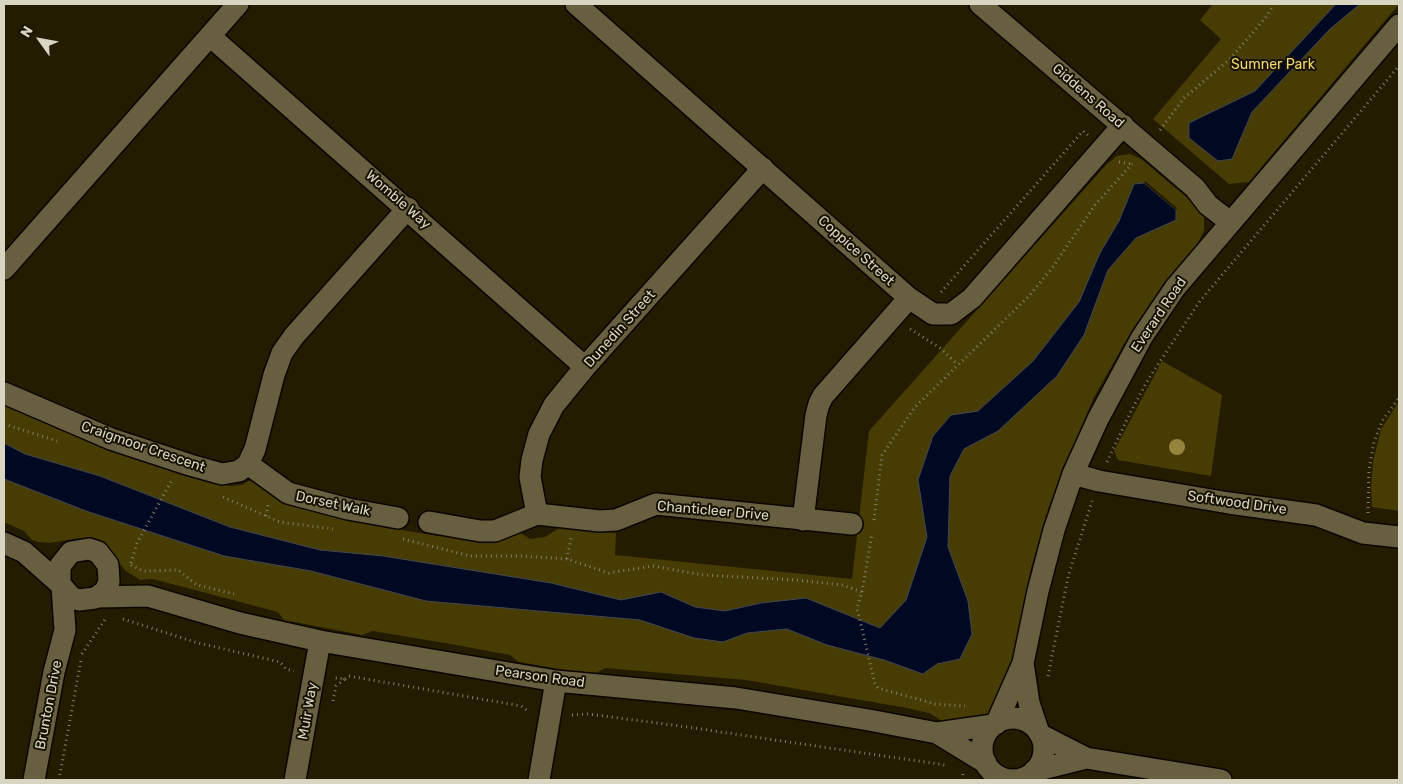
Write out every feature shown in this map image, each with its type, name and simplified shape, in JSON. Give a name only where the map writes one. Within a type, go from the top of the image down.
[{"type":"street","points":[[4,269],[238,4]]},
{"type":"street","name":"Coppice Street","points":[[576,4],[909,298],[933,314],[944,316],[960,309],[1123,125]]},
{"type":"street","name":"Giddens Road","points":[[980,4],[1195,188],[1208,205],[1234,218]]},
{"type":"street","name":"Everard Road","points":[[994,724],[1023,663],[1038,591],[1054,530],[1073,474],[1098,419],[1142,338],[1175,288],[1399,25]]},
{"type":"street","name":"Womble Way","points":[[210,36],[408,208],[585,367]]},
{"type":"street","name":"Dunedin Street","points":[[537,514],[530,477],[532,460],[539,434],[554,405],[585,367],[763,168]]},
{"type":"street","points":[[248,464],[255,449],[274,374],[282,353],[294,336],[408,208]]},
{"type":"street","points":[[803,520],[819,404],[823,396],[909,298]]},
{"type":"street","name":"Craigmoor Crescent","points":[[4,393],[111,439],[190,465],[222,474],[239,471],[248,464]]},
{"type":"street","name":"Dorset Walk","points":[[248,464],[288,493],[339,507],[398,528]]},
{"type":"street","name":"Softwood Drive","points":[[1073,474],[1099,481],[1316,516],[1363,533],[1399,537]]},
{"type":"street","name":"Chanticleer Drive","points":[[537,514],[616,520],[656,504],[852,524]]},
{"type":"street","points":[[429,522],[480,531],[495,531],[537,514]]},
{"type":"street","points":[[4,543],[24,552],[61,585],[71,597],[79,600],[96,598],[104,591],[109,582],[108,565],[98,552],[80,549],[54,554],[24,552]]},
{"type":"street","points":[[61,585],[60,566],[64,558],[71,552],[80,549]]},
{"type":"street","name":"Pearson Road","points":[[108,565],[148,596]]},
{"type":"street","name":"Brunton Drive","points":[[34,780],[54,672],[65,630],[61,585]]},
{"type":"street","name":"Pearson Road","points":[[96,598],[148,596],[240,623],[320,641],[556,681],[736,698],[936,733],[994,724]]},
{"type":"street","name":"Brunton Drive","points":[[65,630],[96,598]]},
{"type":"street","name":"Muir Way","points":[[295,780],[320,641]]},
{"type":"street","name":"Everard Road","points":[[1023,663],[1029,703],[1040,734]]},
{"type":"street","points":[[539,780],[556,681]]},
{"type":"street","points":[[1086,758],[1023,778],[1008,779],[988,770],[983,743],[987,733],[994,724],[1005,719],[1020,719],[1033,725],[1040,734],[1086,758],[1221,780]]},
{"type":"street","name":"Pearson Road","points":[[936,733],[988,770]]},
{"type":"street","points":[[1032,775],[1043,754],[1040,734]]},
{"type":"path","points":[[1146,146],[1184,98],[1230,59],[1274,4]]},
{"type":"path","points":[[1047,684],[1068,577],[1099,481],[1135,404],[1176,334],[1200,301],[1399,66]]},
{"type":"path","points":[[970,728],[968,706],[935,704],[884,691],[875,684],[857,608],[867,572],[882,455],[915,407],[1029,296],[1052,268],[1095,206],[1132,164]]},
{"type":"path","points":[[1363,533],[1369,510],[1369,470],[1374,442],[1382,421],[1399,398]]},
{"type":"path","points":[[137,543],[171,480],[180,482]]},
{"type":"path","points":[[215,493],[280,522],[339,529]]},
{"type":"path","points":[[398,528],[470,556],[520,556],[567,559],[609,573],[654,566],[703,575],[797,580],[833,584],[862,592]]},
{"type":"path","points":[[130,565],[144,571],[178,570],[197,585],[234,594]]},
{"type":"path","points":[[59,780],[83,653],[108,614],[111,616]]},
{"type":"path","points":[[120,618],[198,643],[280,662],[286,669],[314,674]]},
{"type":"path","points":[[345,679],[349,676],[521,706],[528,712],[588,714],[954,766]]},
{"type":"green space","name":"Sumner Park","points":[[1213,4],[1399,4],[1249,182],[1229,184],[1153,119],[1221,39],[1200,20]]},
{"type":"green space","points":[[1130,154],[1141,159],[1196,205],[1204,217],[1204,230],[1198,243],[1162,289],[1124,344],[1093,399],[1048,509],[1031,568],[1010,670],[996,708],[986,717],[944,722],[929,713],[907,708],[746,680],[605,668],[596,673],[571,671],[519,662],[510,655],[445,643],[373,631],[362,635],[284,620],[278,612],[153,579],[140,580],[126,571],[103,544],[91,539],[79,538],[50,543],[39,542],[32,540],[24,531],[4,522],[4,403],[192,476],[230,486],[242,485],[254,478],[373,525],[438,536],[440,531],[516,530],[530,539],[545,537],[559,528],[616,533],[615,555],[852,579],[869,431],[1106,165],[1117,156]]},
{"type":"green space","points":[[1162,361],[1222,395],[1211,476],[1118,460],[1114,451]]},
{"type":"green space","points":[[1398,403],[1399,511],[1372,507],[1371,487],[1373,462],[1381,429]]},
{"type":"water","points":[[1336,4],[1360,4],[1330,29],[1252,112],[1232,159],[1218,161],[1189,138],[1189,123],[1255,91]]},
{"type":"water","points":[[1144,183],[1176,210],[1176,220],[1136,238],[1108,270],[1084,335],[1057,376],[998,431],[964,449],[950,476],[948,547],[968,601],[972,634],[960,659],[937,664],[923,674],[884,660],[827,645],[787,629],[747,633],[723,642],[694,638],[640,620],[426,601],[311,571],[224,556],[86,511],[4,479],[4,443],[25,454],[100,476],[230,527],[320,550],[383,556],[551,583],[621,600],[661,592],[695,607],[725,611],[761,603],[806,598],[880,628],[906,600],[927,537],[918,480],[933,436],[951,415],[978,411],[1033,361],[1079,302],[1100,253],[1119,221],[1134,184]]},
{"type":"pier","points":[[1145,181],[1177,208],[1176,210],[1144,183]]}]
